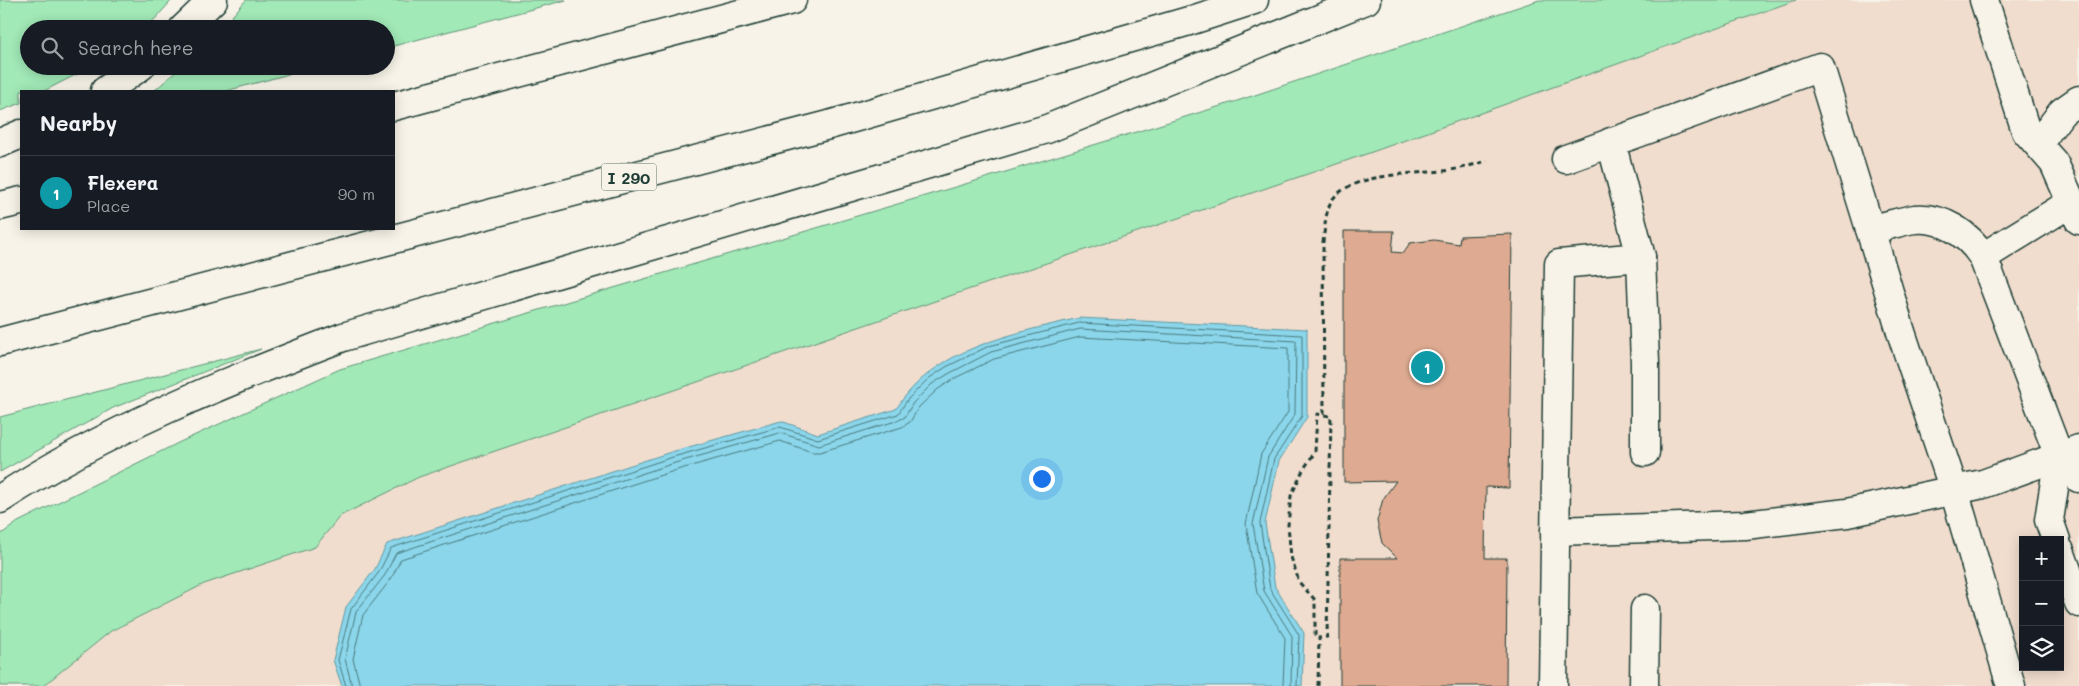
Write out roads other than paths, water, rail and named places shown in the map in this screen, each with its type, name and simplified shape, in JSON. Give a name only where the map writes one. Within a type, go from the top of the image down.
[{"type":"main road","points":[[192,20],[212,0]]},
{"type":"main road","points":[[395,106],[792,0]]},
{"type":"main road","name":"I 290","points":[[0,342],[830,125],[1189,21],[1254,0]]},
{"type":"main road","points":[[0,499],[28,480],[134,424],[248,373],[343,337],[1047,129],[1366,0]]},
{"type":"main road","points":[[1982,257],[2076,211],[2054,163],[2026,131],[1984,0]]},
{"type":"main road","points":[[1566,159],[1820,66],[1901,332],[1954,490],[2011,686]]},
{"type":"main road","points":[[106,90],[128,75]]},
{"type":"main road","points":[[2038,144],[2062,112],[2079,100]]},
{"type":"main road","points":[[0,143],[20,134]]},
{"type":"main road","points":[[1610,142],[1641,257],[1645,363],[1645,452]]},
{"type":"main road","points":[[0,206],[20,201]]},
{"type":"main road","points":[[1870,229],[1917,219],[1933,221],[1962,233],[1975,245],[1982,257],[2079,478]]},
{"type":"main road","points":[[1553,686],[1559,264],[1641,257]]},
{"type":"main road","points":[[1555,531],[1744,525],[1847,513],[1983,484],[2069,452]]},
{"type":"main road","points":[[2055,536],[2049,520],[2069,452]]},
{"type":"main road","points":[[2064,562],[2079,603]]},
{"type":"main road","points":[[1644,686],[1645,609]]},
{"type":"water","points":[[1079,318],[1307,329],[1307,417],[1279,461],[1265,523],[1275,587],[1304,633],[1302,686],[342,686],[333,660],[346,607],[375,569],[387,544],[671,452],[781,421],[818,434],[896,409],[912,388],[932,371],[954,357],[1002,337]]},
{"type":"place","name":"Flexera","points":[[1427,367]]}]
